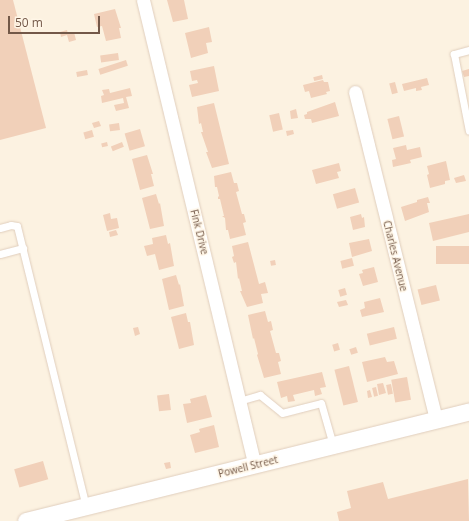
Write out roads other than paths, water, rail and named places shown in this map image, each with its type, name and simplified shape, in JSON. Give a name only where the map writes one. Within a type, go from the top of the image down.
[{"type":"street","name":"Fink Drive","points":[[143,0],[254,465]]},
{"type":"street","name":"Charles Avenue","points":[[355,92],[436,419]]},
{"type":"street","name":"Powell Street","points":[[26,521],[469,411]]},
{"type":"lane","points":[[469,50],[454,54],[469,131]]},
{"type":"lane","points":[[0,228],[12,224],[17,226],[86,506]]},
{"type":"lane","points":[[0,254],[23,248]]},
{"type":"lane","points":[[239,401],[260,396],[282,413],[321,403],[333,445]]}]
